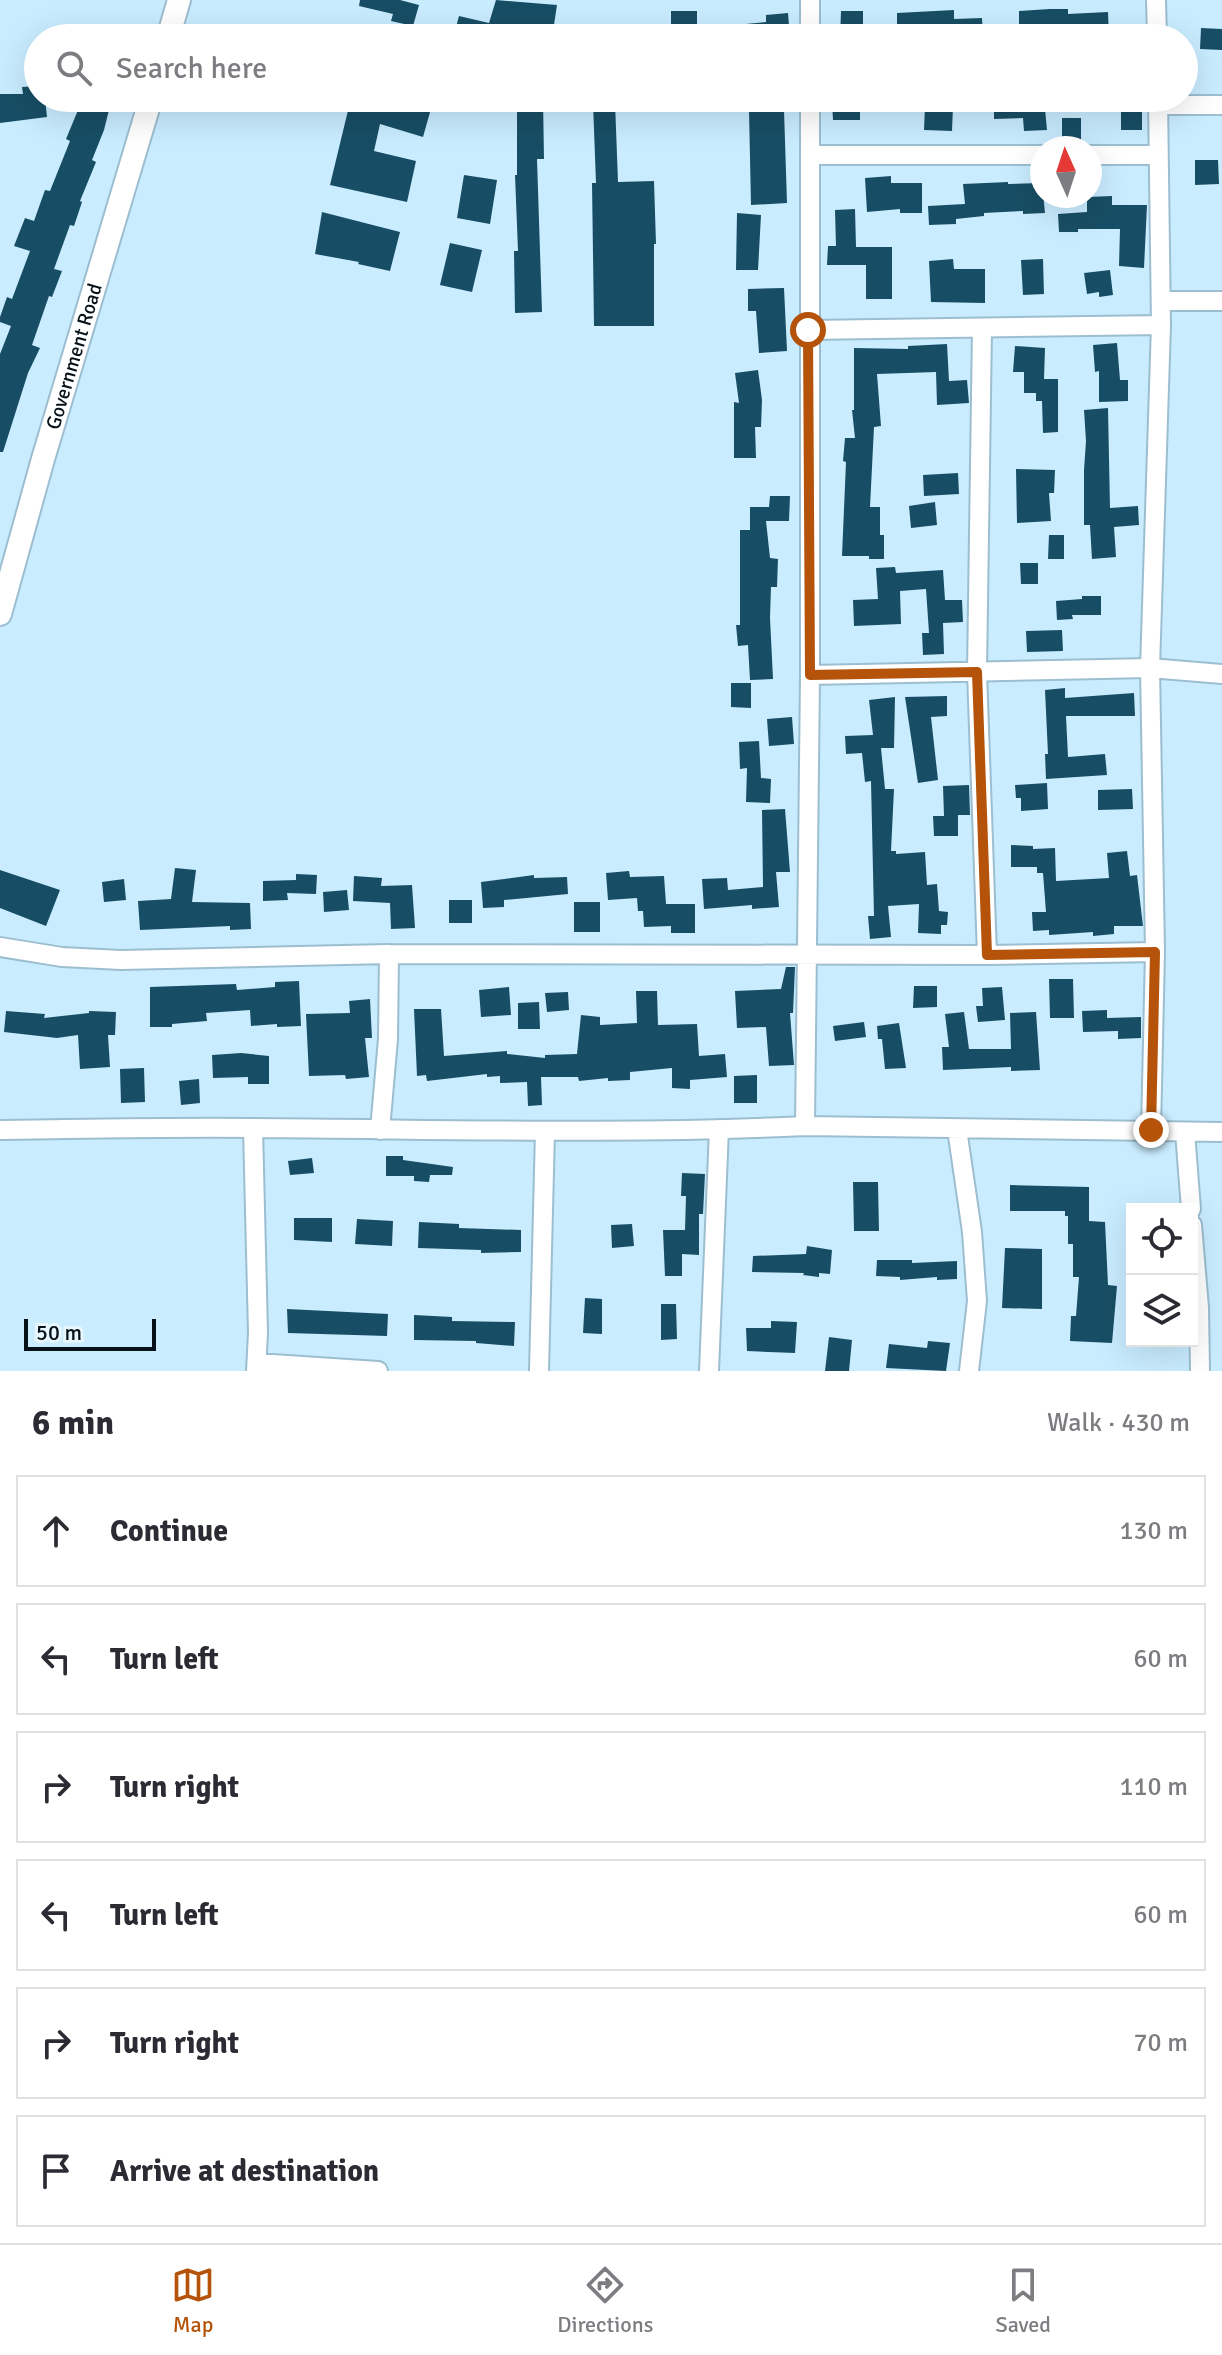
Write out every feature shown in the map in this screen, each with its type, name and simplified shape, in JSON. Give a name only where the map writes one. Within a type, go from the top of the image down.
[{"type":"street","points":[[172,24],[179,0]]},
{"type":"street","points":[[810,0],[810,24]]},
{"type":"street","points":[[1156,0],[1157,24]]},
{"type":"street","points":[[1198,104],[1222,105]]},
{"type":"street","name":"Government Road","points":[[0,614],[147,112]]},
{"type":"street","points":[[805,1126],[810,675],[810,112]]},
{"type":"street","points":[[1151,1130],[1155,952],[1150,668],[1161,325],[1158,112]]},
{"type":"street","points":[[810,155],[1030,155]]},
{"type":"street","points":[[1102,155],[1158,155]]},
{"type":"street","points":[[1161,301],[1222,301]]},
{"type":"street","points":[[808,330],[1161,325]]},
{"type":"street","points":[[982,328],[977,672],[987,955]]},
{"type":"street","points":[[810,675],[1150,668],[1222,674]]},
{"type":"street","points":[[0,947],[62,957],[121,960],[389,954],[987,955],[1155,952]]},
{"type":"street","points":[[380,1130],[388,1039],[389,954]]},
{"type":"street","points":[[0,1130],[253,1128],[545,1131],[805,1126],[1222,1132]]},
{"type":"street","points":[[253,1128],[257,1367],[378,1371]]},
{"type":"street","points":[[709,1371],[719,1129]]},
{"type":"street","points":[[957,1129],[972,1232],[977,1301],[969,1371]]},
{"type":"street","points":[[539,1371],[545,1131]]},
{"type":"street","points":[[1185,1132],[1191,1203]]},
{"type":"street","points":[[1196,1275],[1200,1371]]},
{"type":"building","points":[[360,0],[400,0],[419,5],[414,24],[391,21],[393,14],[359,6]]},
{"type":"building","points":[[496,0],[557,5],[554,24],[457,24],[459,16],[489,23]]},
{"type":"building","points":[[1068,9],[1068,14],[1108,12],[1108,24],[1019,24],[1019,11]]},
{"type":"building","points":[[954,10],[954,19],[982,18],[982,24],[897,24],[897,13]]},
{"type":"building","points":[[671,11],[697,11],[697,24],[671,24]]},
{"type":"building","points":[[841,11],[863,11],[863,24],[841,24]]},
{"type":"building","points":[[788,13],[789,24],[746,24],[766,22],[766,15]]},
{"type":"building","points":[[1201,28],[1222,29],[1222,50],[1200,49]]},
{"type":"building","points":[[24,87],[24,112],[46,112],[47,117],[0,123],[0,94],[23,94]]},
{"type":"building","points":[[77,112],[108,112],[92,160],[96,162],[80,201],[74,226],[70,225],[54,269],[62,271],[52,297],[49,296],[32,345],[40,348],[28,373],[3,452],[0,452],[0,354],[11,326],[0,322],[0,317],[7,297],[12,299],[30,251],[14,246],[25,218],[34,221],[45,190],[50,191],[70,141],[66,139]]},
{"type":"building","points":[[348,112],[430,112],[423,137],[380,124],[374,151],[416,161],[407,202],[330,185]]},
{"type":"building","points":[[517,112],[543,112],[544,159],[537,159],[542,312],[515,313]]},
{"type":"building","points":[[593,112],[615,112],[618,182],[654,181],[654,326],[594,326],[592,183],[596,183]]},
{"type":"building","points":[[749,112],[784,112],[787,203],[751,205]]},
{"type":"building","points":[[833,112],[860,112],[860,120],[833,120]]},
{"type":"building","points":[[925,112],[953,112],[952,131],[924,130]]},
{"type":"building","points":[[994,112],[1045,112],[1047,130],[1024,131],[1023,118],[994,119]]},
{"type":"building","points":[[1121,112],[1142,112],[1142,130],[1121,130]]},
{"type":"building","points":[[1062,118],[1081,118],[1081,136],[1062,136]]},
{"type":"building","points":[[1195,160],[1218,160],[1219,184],[1195,185]]},
{"type":"building","points":[[464,175],[497,180],[490,224],[457,218]]},
{"type":"building","points":[[891,176],[891,183],[922,183],[922,213],[900,213],[900,209],[867,212],[865,178]]},
{"type":"building","points":[[1030,183],[1030,208],[1044,208],[1045,213],[984,213],[984,216],[956,219],[956,224],[929,225],[928,206],[965,204],[963,184]]},
{"type":"building","points":[[1102,196],[1112,196],[1112,205],[1147,205],[1144,268],[1119,266],[1120,229],[1059,232],[1058,214],[1102,208]]},
{"type":"building","points":[[855,209],[856,247],[892,247],[892,299],[866,299],[866,265],[827,265],[828,246],[836,246],[835,210]]},
{"type":"building","points":[[322,212],[400,232],[390,271],[315,254]]},
{"type":"building","points":[[737,213],[761,215],[758,270],[736,270]]},
{"type":"building","points":[[450,243],[482,250],[472,292],[440,285]]},
{"type":"building","points":[[953,259],[954,269],[985,269],[985,303],[931,302],[929,261]]},
{"type":"building","points":[[1043,259],[1044,294],[1023,295],[1021,260]]},
{"type":"building","points":[[1110,270],[1113,295],[1099,297],[1099,292],[1087,294],[1084,273]]},
{"type":"building","points":[[784,288],[787,351],[759,353],[756,311],[748,311],[748,289]]},
{"type":"building","points":[[1117,343],[1120,380],[1128,380],[1128,401],[1099,402],[1099,371],[1095,372],[1093,345]]},
{"type":"building","points":[[947,344],[949,381],[967,380],[969,403],[937,405],[936,372],[877,374],[881,426],[874,427],[870,507],[880,507],[884,559],[842,556],[845,438],[855,438],[852,410],[854,348],[908,349],[908,346]]},
{"type":"building","points":[[1015,346],[1045,348],[1044,379],[1058,379],[1058,432],[1043,433],[1042,401],[1036,401],[1036,393],[1024,393],[1024,372],[1013,372]]},
{"type":"building","points":[[758,370],[762,400],[761,427],[755,427],[756,458],[734,458],[734,402],[739,403],[735,373]]},
{"type":"building","points":[[1108,408],[1110,508],[1138,506],[1139,525],[1114,527],[1116,557],[1092,559],[1090,525],[1084,525],[1084,410]]},
{"type":"building","points":[[1016,469],[1055,470],[1054,493],[1049,493],[1051,521],[1017,523]]},
{"type":"building","points":[[958,473],[959,494],[924,496],[923,475]]},
{"type":"building","points":[[770,496],[790,496],[789,521],[766,521],[770,558],[778,559],[777,587],[771,587],[773,679],[750,680],[748,645],[738,646],[736,625],[740,625],[740,530],[750,530],[750,507],[769,507]]},
{"type":"building","points":[[935,502],[937,525],[911,528],[909,506]]},
{"type":"building","points":[[1049,535],[1064,535],[1064,559],[1048,559]]},
{"type":"building","points":[[1020,563],[1038,563],[1038,584],[1021,584]]},
{"type":"building","points":[[895,567],[896,573],[943,570],[945,600],[962,600],[963,622],[943,623],[944,654],[923,655],[922,633],[929,633],[926,589],[900,591],[901,624],[854,626],[853,600],[878,599],[876,568]]},
{"type":"building","points":[[1082,596],[1101,596],[1101,615],[1072,615],[1073,619],[1057,620],[1056,601],[1082,599]]},
{"type":"building","points":[[1062,630],[1063,651],[1027,652],[1026,631]]},
{"type":"building","points":[[731,683],[751,683],[751,708],[731,707]]},
{"type":"building","points":[[1065,688],[1065,698],[1134,693],[1135,716],[1066,716],[1068,757],[1105,754],[1107,775],[1046,779],[1045,690]]},
{"type":"building","points":[[947,696],[947,716],[931,717],[938,780],[918,783],[905,697]]},
{"type":"building","points":[[895,697],[894,748],[881,748],[885,789],[894,789],[891,851],[896,851],[896,854],[925,852],[927,885],[937,884],[939,911],[948,912],[947,925],[941,925],[941,934],[918,933],[919,904],[888,906],[891,937],[870,939],[868,916],[874,916],[871,781],[865,782],[862,753],[846,754],[845,736],[873,735],[869,700]]},
{"type":"building","points":[[792,717],[794,744],[769,746],[767,719]]},
{"type":"building","points":[[759,741],[761,778],[771,779],[770,803],[746,802],[747,768],[740,769],[739,742]]},
{"type":"building","points":[[1047,783],[1048,809],[1021,811],[1021,798],[1016,798],[1015,785]]},
{"type":"building","points":[[969,785],[970,815],[958,815],[958,836],[934,836],[933,816],[944,816],[943,786]]},
{"type":"building","points":[[1132,789],[1133,809],[1098,810],[1098,790]]},
{"type":"building","points":[[785,809],[790,872],[776,872],[779,907],[752,909],[752,905],[704,909],[702,879],[727,878],[728,890],[763,887],[762,810]]},
{"type":"building","points":[[1011,845],[1033,846],[1033,849],[1055,848],[1056,881],[1109,878],[1107,853],[1127,851],[1130,876],[1137,875],[1143,926],[1114,926],[1114,934],[1093,936],[1093,932],[1049,935],[1049,930],[1033,931],[1032,912],[1046,912],[1043,873],[1037,873],[1037,867],[1011,867]]},
{"type":"building","points":[[175,868],[196,870],[192,902],[250,903],[251,929],[230,930],[230,926],[140,930],[138,901],[171,899]]},
{"type":"building","points":[[0,870],[60,890],[46,926],[0,908]]},
{"type":"building","points":[[629,871],[630,877],[664,876],[666,904],[695,904],[695,933],[671,933],[671,926],[644,927],[643,911],[638,911],[637,898],[608,900],[606,873]]},
{"type":"building","points":[[296,874],[317,875],[316,894],[287,893],[288,900],[263,901],[263,881],[296,880]]},
{"type":"building","points":[[534,875],[534,878],[567,877],[568,894],[504,900],[504,907],[483,908],[481,882]]},
{"type":"building","points":[[354,876],[382,878],[381,886],[412,885],[415,928],[391,929],[390,903],[353,901]]},
{"type":"building","points":[[124,879],[126,900],[104,902],[102,882]]},
{"type":"building","points":[[347,890],[349,910],[324,912],[323,892]]},
{"type":"building","points":[[449,900],[472,900],[472,923],[449,923]]},
{"type":"building","points":[[574,902],[600,902],[600,932],[574,932]]},
{"type":"building","points":[[786,967],[795,967],[793,1013],[790,1013],[794,1065],[769,1066],[766,1027],[737,1028],[735,991],[781,989]]},
{"type":"building","points":[[1049,979],[1073,979],[1074,1018],[1050,1018]]},
{"type":"building","points":[[299,981],[301,1026],[251,1026],[250,1010],[206,1013],[207,1021],[150,1027],[150,987],[236,984],[237,990],[275,987],[275,982]]},
{"type":"building","points":[[914,986],[937,986],[937,1007],[913,1008]]},
{"type":"building","points":[[509,987],[511,1015],[481,1017],[479,990]]},
{"type":"building","points":[[1002,987],[1005,1020],[978,1022],[976,1006],[983,1006],[982,988]]},
{"type":"building","points":[[636,991],[657,991],[658,1025],[697,1024],[699,1056],[725,1054],[727,1077],[690,1080],[690,1089],[672,1088],[672,1068],[630,1072],[630,1080],[608,1081],[608,1078],[579,1081],[578,1077],[541,1077],[542,1105],[528,1106],[527,1082],[500,1083],[500,1076],[487,1077],[487,1074],[427,1081],[426,1075],[417,1076],[414,1009],[441,1009],[444,1056],[507,1051],[507,1054],[545,1058],[545,1055],[577,1054],[581,1015],[600,1017],[600,1025],[637,1023]]},
{"type":"building","points":[[568,992],[569,1010],[547,1012],[545,993]]},
{"type":"building","points":[[370,999],[372,1038],[365,1038],[369,1077],[309,1076],[306,1014],[350,1013],[349,1001]]},
{"type":"building","points":[[539,1002],[540,1029],[518,1029],[518,1003]]},
{"type":"building","points":[[1107,1010],[1107,1018],[1141,1017],[1141,1038],[1118,1039],[1118,1031],[1083,1032],[1082,1011]]},
{"type":"building","points":[[6,1011],[45,1014],[44,1018],[89,1011],[116,1012],[115,1035],[108,1035],[110,1067],[80,1069],[78,1035],[57,1038],[4,1032]]},
{"type":"building","points":[[964,1012],[969,1049],[1011,1049],[1010,1013],[1036,1012],[1040,1070],[1011,1071],[1011,1067],[943,1070],[942,1047],[949,1047],[945,1014]]},
{"type":"building","points":[[864,1022],[866,1037],[835,1041],[833,1026]]},
{"type":"building","points":[[899,1023],[906,1068],[885,1069],[882,1039],[878,1039],[877,1026]]},
{"type":"building","points":[[241,1053],[269,1056],[269,1084],[248,1084],[248,1077],[213,1078],[212,1055]]},
{"type":"building","points":[[144,1068],[145,1102],[121,1103],[120,1069]]},
{"type":"building","points":[[757,1075],[757,1103],[734,1103],[734,1076]]},
{"type":"building","points":[[199,1079],[200,1103],[181,1105],[179,1081]]},
{"type":"building","points":[[386,1156],[403,1156],[403,1160],[453,1167],[452,1175],[430,1175],[429,1182],[414,1181],[414,1176],[386,1176]]},
{"type":"building","points":[[312,1158],[314,1173],[290,1175],[288,1161]]},
{"type":"building","points":[[682,1173],[705,1174],[703,1214],[699,1214],[699,1255],[682,1254],[682,1276],[665,1276],[663,1230],[685,1230],[686,1196],[681,1196]]},
{"type":"building","points":[[853,1182],[878,1182],[879,1231],[854,1231]]},
{"type":"building","points":[[1010,1185],[1089,1187],[1089,1221],[1105,1222],[1108,1285],[1117,1286],[1112,1343],[1070,1341],[1071,1316],[1076,1316],[1079,1277],[1073,1277],[1073,1244],[1068,1244],[1068,1216],[1065,1216],[1065,1211],[1010,1211]]},
{"type":"building","points":[[294,1218],[332,1218],[332,1242],[294,1240]]},
{"type":"building","points":[[357,1219],[393,1221],[392,1246],[355,1244]]},
{"type":"building","points":[[419,1222],[459,1224],[459,1228],[521,1230],[521,1252],[481,1253],[481,1250],[418,1248]]},
{"type":"building","points":[[632,1224],[634,1246],[612,1248],[611,1225]]},
{"type":"building","points":[[807,1246],[832,1250],[830,1274],[819,1273],[819,1277],[804,1273],[752,1272],[753,1256],[806,1254]]},
{"type":"building","points":[[1005,1248],[1042,1249],[1042,1309],[1002,1308]]},
{"type":"building","points":[[877,1260],[912,1260],[912,1263],[957,1261],[957,1279],[900,1280],[900,1277],[876,1276]]},
{"type":"building","points":[[585,1298],[602,1299],[602,1334],[583,1333]]},
{"type":"building","points":[[661,1304],[676,1304],[677,1339],[661,1340]]},
{"type":"building","points":[[287,1309],[388,1314],[387,1336],[288,1333]]},
{"type":"building","points":[[414,1315],[452,1317],[452,1321],[515,1322],[514,1346],[476,1341],[414,1340]]},
{"type":"building","points":[[771,1321],[797,1322],[795,1353],[747,1351],[746,1328],[771,1328]]},
{"type":"building","points":[[829,1337],[852,1340],[849,1371],[825,1371]]},
{"type":"building","points":[[928,1341],[950,1343],[946,1371],[886,1368],[889,1344],[927,1348]]},
{"type":"route","points":[[808,330],[810,675],[977,672],[987,955],[1155,952],[1151,1130]]}]
